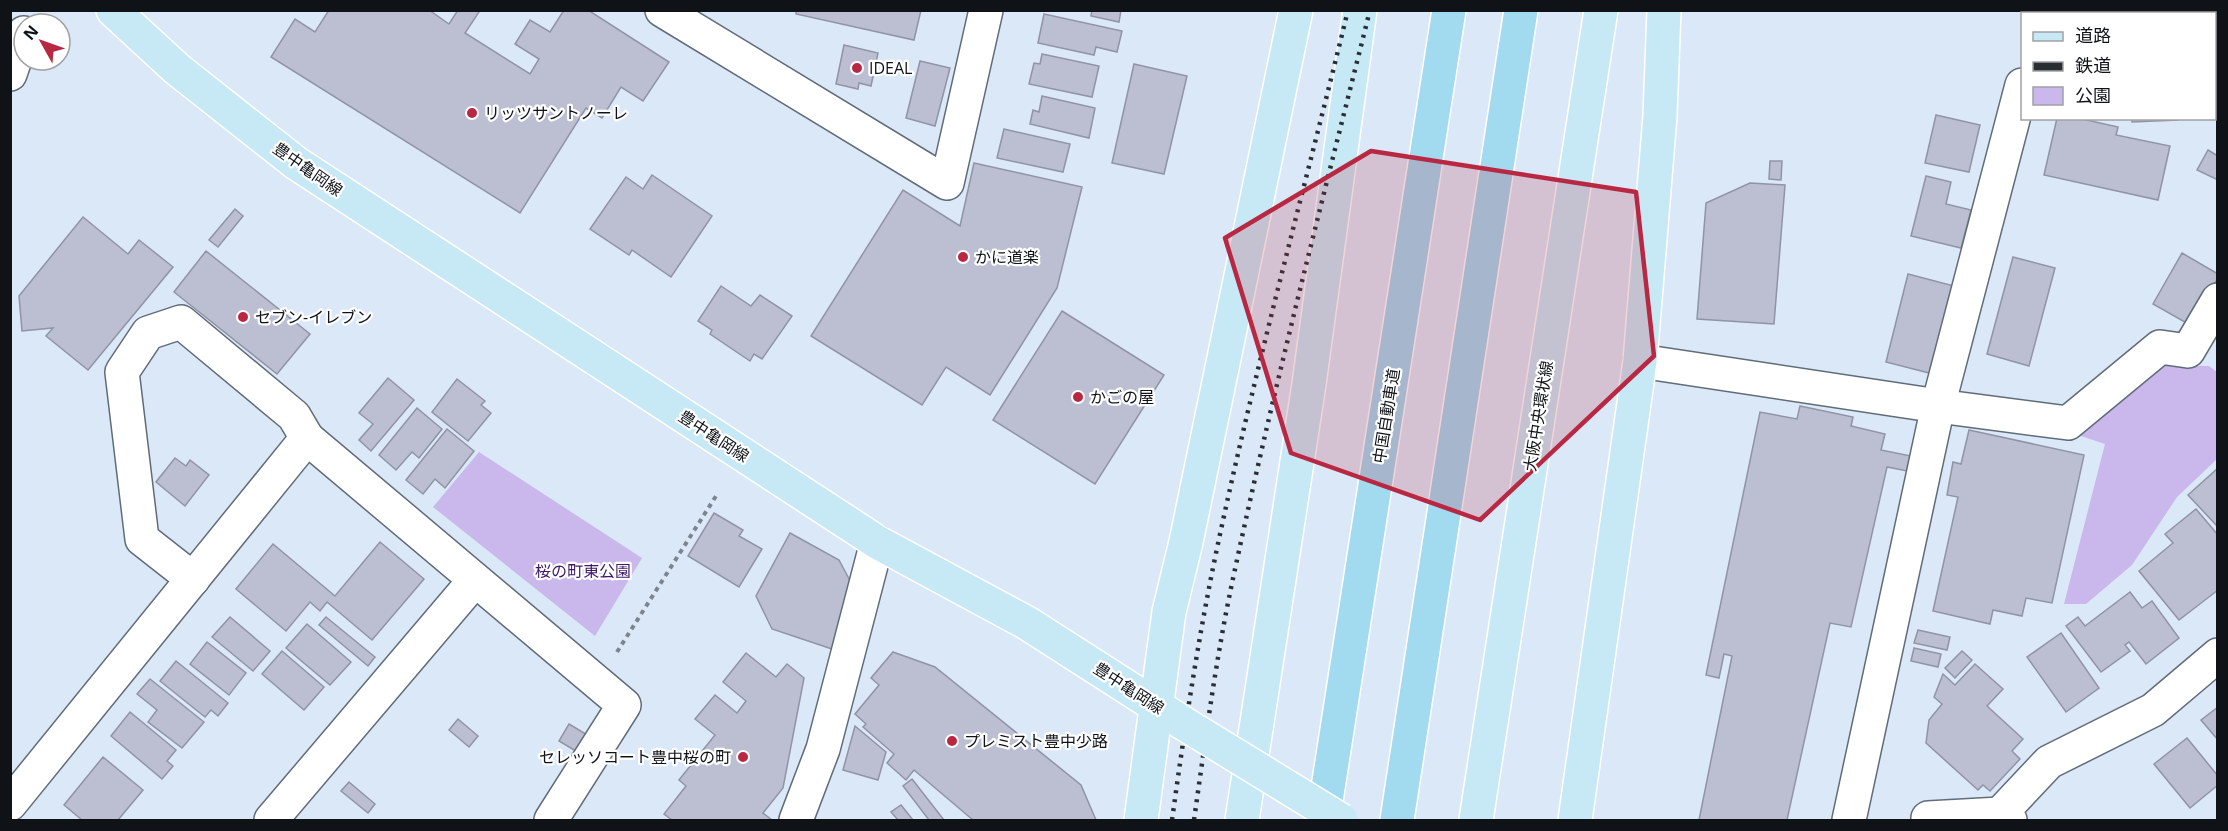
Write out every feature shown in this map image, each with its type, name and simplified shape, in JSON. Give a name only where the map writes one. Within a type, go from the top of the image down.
[{"type":"highway","name":"中国自動車道","points":[[1323,820],[1449,10]]},
{"type":"highway","points":[[1396,820],[1521,10]]},
{"type":"main road","name":"豊中亀岡線","points":[[113,10],[177,69],[296,163],[878,542],[1027,622],[1170,715],[1341,820]]},
{"type":"main road","points":[[1141,820],[1170,715],[1169,612],[1186,542],[1296,10]]},
{"type":"main road","points":[[1242,820],[1307,395],[1360,10]]},
{"type":"main road","name":"大阪中央環状線","points":[[1476,820],[1600,10]]},
{"type":"main road","points":[[1575,820],[1640,361],[1660,116],[1664,10]]},
{"type":"street","points":[[662,10],[700,22],[947,183],[986,10]]},
{"type":"street","points":[[1849,820],[1938,406],[2021,89]]},
{"type":"street","points":[[1640,361],[1938,406],[2068,423],[2160,347],[2188,351],[2217,300]]},
{"type":"street","points":[[193,579],[142,539],[122,372],[148,333],[181,322],[294,416],[307,438],[624,705],[551,820]]},
{"type":"street","points":[[10,804],[307,438]]},
{"type":"street","points":[[796,820],[823,749],[878,542]]},
{"type":"street","points":[[271,820],[475,580]]},
{"type":"street","points":[[1929,820],[1928,818],[2005,817],[2049,762],[2153,710],[2217,655]]},
{"type":"path","points":[[597,683],[716,496]]},
{"type":"highlighted area","points":[[1371,151],[1636,192],[1654,356],[1480,520],[1291,453],[1225,238]]},
{"type":"green space","points":[[2161,365],[2209,366],[2217,372],[2217,459],[2177,497],[2132,565],[2086,604],[2064,604],[2105,444],[2078,435]]},
{"type":"green space","name":"桜の町東公園","points":[[479,452],[642,558],[595,636],[433,507]]},
{"type":"building","name":"リッツサントノーレ","points":[[329,10],[429,10],[449,24],[458,10],[476,10],[479,12],[465,33],[530,74],[539,59],[515,44],[530,20],[550,32],[564,10],[588,10],[669,62],[643,101],[621,87],[602,118],[586,108],[520,213],[271,57],[295,19],[315,32]]},
{"type":"building","points":[[796,10],[921,10],[914,40],[796,14]]},
{"type":"building","points":[[1092,10],[1121,10],[1119,22],[1091,16]]},
{"type":"building","points":[[1044,14],[1122,31],[1117,52],[1096,47],[1094,55],[1038,43]]},
{"type":"building","name":"IDEAL","points":[[844,45],[878,53],[871,86],[859,83],[858,89],[836,84]]},
{"type":"building","points":[[1042,54],[1099,66],[1092,97],[1029,84],[1034,63],[1040,64]]},
{"type":"building","points":[[2217,54],[2218,116],[2216,116],[2216,62]]},
{"type":"building","points":[[920,61],[950,68],[935,126],[906,118]]},
{"type":"building","points":[[1134,64],[1187,76],[1164,174],[1112,163]]},
{"type":"building","points":[[1042,96],[1095,108],[1089,138],[1030,124],[1033,110],[1039,112]]},
{"type":"building","points":[[1936,115],[1980,125],[1969,172],[1925,163]]},
{"type":"building","points":[[2057,120],[2087,120],[2118,127],[2116,135],[2170,146],[2158,200],[2044,175]]},
{"type":"building","points":[[2132,120],[2178,120],[2132,122]]},
{"type":"building","points":[[1004,129],[1070,144],[1063,172],[997,158]]},
{"type":"building","points":[[2208,150],[2218,156],[2218,180],[2197,170]]},
{"type":"building","points":[[1770,161],[1782,161],[1781,180],[1769,179]]},
{"type":"building","name":"かに道楽","points":[[974,163],[1082,187],[1057,288],[990,395],[946,367],[922,405],[811,336],[903,190],[960,226]]},
{"type":"building","points":[[652,175],[712,216],[671,277],[632,250],[629,255],[590,229],[626,177],[643,189]]},
{"type":"building","points":[[1926,176],[1951,182],[1946,204],[1971,210],[1961,248],[1911,236]]},
{"type":"building","points":[[1750,183],[1785,185],[1774,324],[1697,319],[1706,203]]},
{"type":"building","points":[[235,209],[243,216],[218,247],[209,240]]},
{"type":"building","points":[[83,217],[128,254],[139,240],[173,267],[88,370],[46,336],[53,328],[22,331],[19,296]]},
{"type":"building","points":[[206,251],[310,334],[277,374],[174,292]]},
{"type":"building","points":[[2182,253],[2218,274],[2218,278],[2190,325],[2153,304]]},
{"type":"building","points":[[2013,257],[2055,268],[2029,366],[1987,354]]},
{"type":"building","points":[[1908,274],[1954,286],[1933,374],[1886,362]]},
{"type":"building","points":[[721,286],[751,306],[760,295],[792,316],[762,359],[754,354],[750,361],[710,334],[712,330],[698,321]]},
{"type":"building","name":"かごの屋","points":[[1062,311],[1164,375],[1095,484],[993,420]]},
{"type":"building","points":[[388,378],[414,400],[371,451],[359,440],[373,424],[359,413]]},
{"type":"building","points":[[457,379],[485,401],[481,405],[491,413],[468,441],[432,412]]},
{"type":"building","points":[[1800,406],[1853,417],[1851,426],[1885,434],[1881,450],[1911,456],[1907,471],[1887,467],[1851,627],[1830,623],[1787,820],[1699,820],[1732,656],[1724,654],[1719,678],[1706,675],[1760,412],[1797,419]]},
{"type":"building","points":[[417,408],[442,429],[419,458],[412,452],[396,470],[379,455]]},
{"type":"building","points":[[447,429],[474,451],[445,488],[435,479],[423,494],[406,480]]},
{"type":"building","points":[[1969,430],[2084,455],[2052,603],[2026,598],[2022,616],[1993,610],[1990,624],[1933,611],[1958,497],[1947,495],[1953,462],[1961,464]]},
{"type":"building","points":[[175,458],[186,466],[190,460],[209,475],[185,506],[156,482]]},
{"type":"building","points":[[2218,468],[2218,527],[2188,495]]},
{"type":"building","points":[[2196,509],[2218,535],[2218,590],[2179,620],[2139,571],[2173,543],[2165,534]]},
{"type":"building","points":[[714,513],[743,530],[739,536],[762,549],[739,587],[688,556]]},
{"type":"building","points":[[790,533],[839,560],[855,590],[835,650],[772,629],[756,596]]},
{"type":"building","points":[[380,542],[424,579],[372,640],[327,602],[320,611],[310,602],[286,631],[236,589],[273,544],[335,596]]},
{"type":"building","points":[[2130,592],[2142,608],[2152,601],[2179,638],[2146,664],[2129,642],[2125,645],[2130,651],[2101,672],[2066,626],[2078,617],[2085,626]]},
{"type":"building","points":[[230,617],[270,651],[253,671],[212,637]]},
{"type":"building","points":[[326,617],[375,657],[368,666],[319,625]]},
{"type":"building","points":[[307,624],[351,662],[330,685],[286,648]]},
{"type":"building","points":[[1918,630],[1950,637],[1947,650],[1914,643]]},
{"type":"building","points":[[2061,633],[2099,688],[2066,712],[2027,657]]},
{"type":"building","points":[[207,642],[246,673],[229,695],[190,664]]},
{"type":"building","points":[[1914,648],[1941,654],[1938,667],[1911,661]]},
{"type":"building","points":[[282,651],[324,687],[304,710],[262,674]]},
{"type":"building","points":[[1962,651],[1972,660],[1955,678],[1945,668]]},
{"type":"building","name":"プレミスト豊中少路","points":[[893,652],[935,667],[1081,785],[1096,820],[973,820],[914,770],[906,780],[887,763],[894,754],[863,727],[866,724],[855,714],[879,685],[871,678]]},
{"type":"building","name":"セレッソコート豊中桜の町","points":[[746,653],[776,677],[787,664],[804,678],[783,788],[763,813],[772,820],[672,820],[664,814],[686,786],[679,780],[715,735],[695,719],[715,695],[737,713],[746,701],[723,682]]},
{"type":"building","points":[[176,661],[228,703],[218,716],[211,710],[205,717],[160,681]]},
{"type":"building","points":[[1975,664],[2003,689],[1987,706],[2023,739],[2012,751],[2020,759],[1990,791],[1983,785],[1978,790],[1926,743],[1929,720],[1942,704],[1934,697],[1943,674],[1955,685]]},
{"type":"building","points":[[150,679],[204,722],[182,748],[148,722],[157,710],[137,694]]},
{"type":"building","points":[[2218,707],[2218,740],[2201,720]]},
{"type":"building","points":[[130,712],[176,750],[167,761],[173,766],[162,779],[111,736]]},
{"type":"building","points":[[458,719],[478,736],[469,747],[449,730]]},
{"type":"building","points":[[569,724],[589,736],[579,753],[559,741]]},
{"type":"building","points":[[855,726],[886,752],[878,780],[843,770]]},
{"type":"building","points":[[2187,738],[2218,776],[2218,785],[2190,808],[2154,764]]},
{"type":"building","points":[[103,757],[143,790],[118,820],[82,820],[64,805]]},
{"type":"building","points":[[912,779],[944,820],[929,820],[903,786]]},
{"type":"building","points":[[349,782],[375,804],[368,813],[341,791]]},
{"type":"building","points":[[901,805],[913,820],[898,820],[891,812]]},
{"type":"railway","points":[[1172,820],[1193,679],[1219,539],[1265,340],[1348,10]]},
{"type":"railway","points":[[1194,820],[1231,588],[1263,443],[1370,10]]},
{"type":"place","name":"IDEAL","points":[[857,68]]},
{"type":"place","name":"リッツサントノーレ","points":[[472,113]]},
{"type":"place","name":"かに道楽","points":[[963,257]]},
{"type":"place","name":"セブン-イレブン","points":[[243,317]]},
{"type":"place","name":"かごの屋","points":[[1078,397]]},
{"type":"place","name":"プレミスト豊中少路","points":[[952,741]]},
{"type":"place","name":"セレッソコート豊中桜の町","points":[[743,757]]}]
